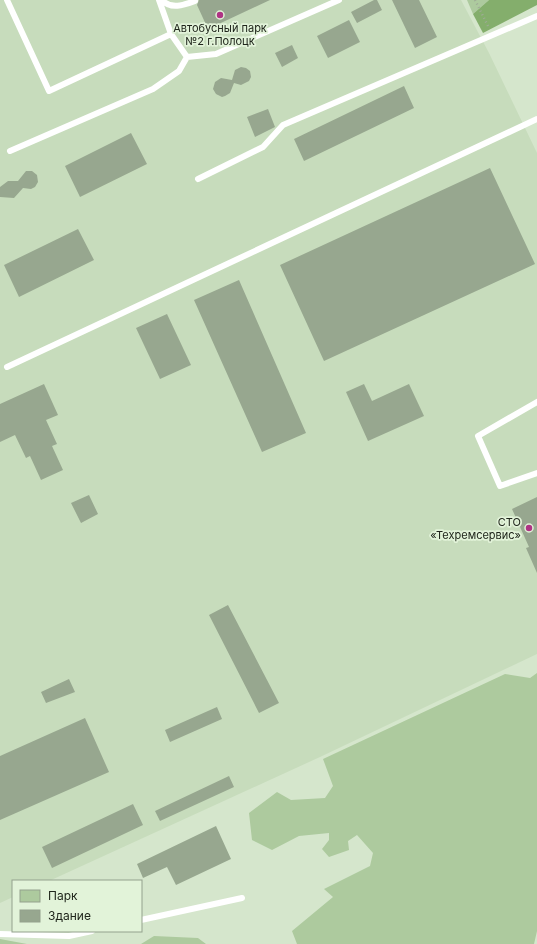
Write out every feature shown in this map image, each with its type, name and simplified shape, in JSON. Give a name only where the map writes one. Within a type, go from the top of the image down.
[{"type":"lane","points":[[7,0],[49,91],[171,34]]},
{"type":"lane","points":[[160,0],[171,34],[188,57]]},
{"type":"lane","points":[[160,0],[174,6],[183,6],[195,1]]},
{"type":"lane","points":[[188,57],[216,54],[339,0]]},
{"type":"lane","points":[[198,179],[263,147],[283,124],[537,16]]},
{"type":"lane","points":[[10,151],[153,88],[179,71],[188,57]]},
{"type":"lane","points":[[7,367],[537,119]]},
{"type":"lane","points":[[537,402],[478,436],[500,486],[537,473]]},
{"type":"lane","points":[[142,920],[242,898]]},
{"type":"lane","points":[[0,934],[69,936],[87,932]]},
{"type":"path","points":[[475,0],[492,35]]},
{"type":"shaded area","points":[[0,0],[461,0],[489,53],[537,153],[537,654],[320,757],[51,880],[12,880],[12,897],[0,903]]},
{"type":"green space","points":[[467,0],[489,0],[473,14]]},
{"type":"green space","points":[[489,0],[537,0],[537,5],[483,33],[473,14]]},
{"type":"green space","points":[[537,673],[537,931],[534,944],[297,944],[292,931],[333,897],[324,889],[370,866],[373,853],[357,835],[348,841],[349,850],[329,857],[322,849],[329,840],[329,833],[299,836],[272,850],[252,840],[249,813],[277,792],[291,800],[325,798],[333,786],[323,759],[505,674],[530,678]]},
{"type":"green space","points":[[154,936],[198,938],[206,944],[141,944]]},
{"type":"green space","points":[[0,939],[27,944],[0,944]]},
{"type":"building","name":"Автобусный парк №2 г.Полоцк","points":[[199,0],[270,0],[208,29],[197,5]]},
{"type":"building","points":[[374,0],[377,0],[382,10],[357,23],[351,12]]},
{"type":"building","points":[[392,0],[419,0],[437,37],[415,48]]},
{"type":"building","points":[[349,20],[360,42],[328,58],[317,36]]},
{"type":"building","points":[[292,45],[298,58],[282,67],[275,53]]},
{"type":"building","points":[[241,67],[250,71],[251,77],[249,81],[241,85],[234,83],[230,93],[225,96],[222,97],[216,94],[213,89],[215,82],[221,78],[232,80],[235,70]]},
{"type":"building","points":[[404,86],[414,108],[304,161],[294,139]]},
{"type":"building","points":[[268,109],[275,127],[255,137],[247,117]]},
{"type":"building","points":[[131,133],[147,164],[80,197],[65,166]]},
{"type":"building","points":[[490,168],[535,264],[324,361],[280,265]]},
{"type":"building","points":[[26,171],[32,171],[37,175],[38,182],[35,187],[31,189],[23,188],[14,198],[0,197],[0,187],[8,181],[18,181]]},
{"type":"building","points":[[78,229],[94,260],[19,297],[4,265]]},
{"type":"building","points":[[239,280],[306,433],[262,452],[194,300]]},
{"type":"building","points":[[167,314],[191,365],[160,379],[136,328]]},
{"type":"building","points":[[44,384],[58,415],[46,420],[57,444],[52,446],[63,470],[41,480],[30,456],[26,458],[15,435],[0,442],[0,404]]},
{"type":"building","points":[[364,384],[372,401],[409,384],[424,416],[368,441],[346,392]]},
{"type":"building","points":[[89,495],[98,514],[81,523],[71,503]]},
{"type":"building","name":"СТО «Техремсервис»","points":[[537,497],[537,573],[526,548],[529,547],[512,509]]},
{"type":"building","points":[[228,605],[279,703],[259,713],[209,615]]},
{"type":"building","points":[[69,679],[75,692],[46,703],[41,692]]},
{"type":"building","points":[[217,707],[222,719],[170,742],[165,730]]},
{"type":"building","points":[[85,718],[109,772],[0,820],[0,756]]},
{"type":"building","points":[[229,776],[234,787],[160,821],[155,811]]},
{"type":"building","points":[[133,804],[143,825],[52,868],[42,847]]},
{"type":"building","points":[[216,826],[231,859],[176,885],[167,867],[143,878],[137,864]]},
{"type":"place","name":"Автобусный парк №2 г.Полоцк","points":[[220,15]]},
{"type":"place","name":"СТО «Техремсервис»","points":[[529,528]]}]
